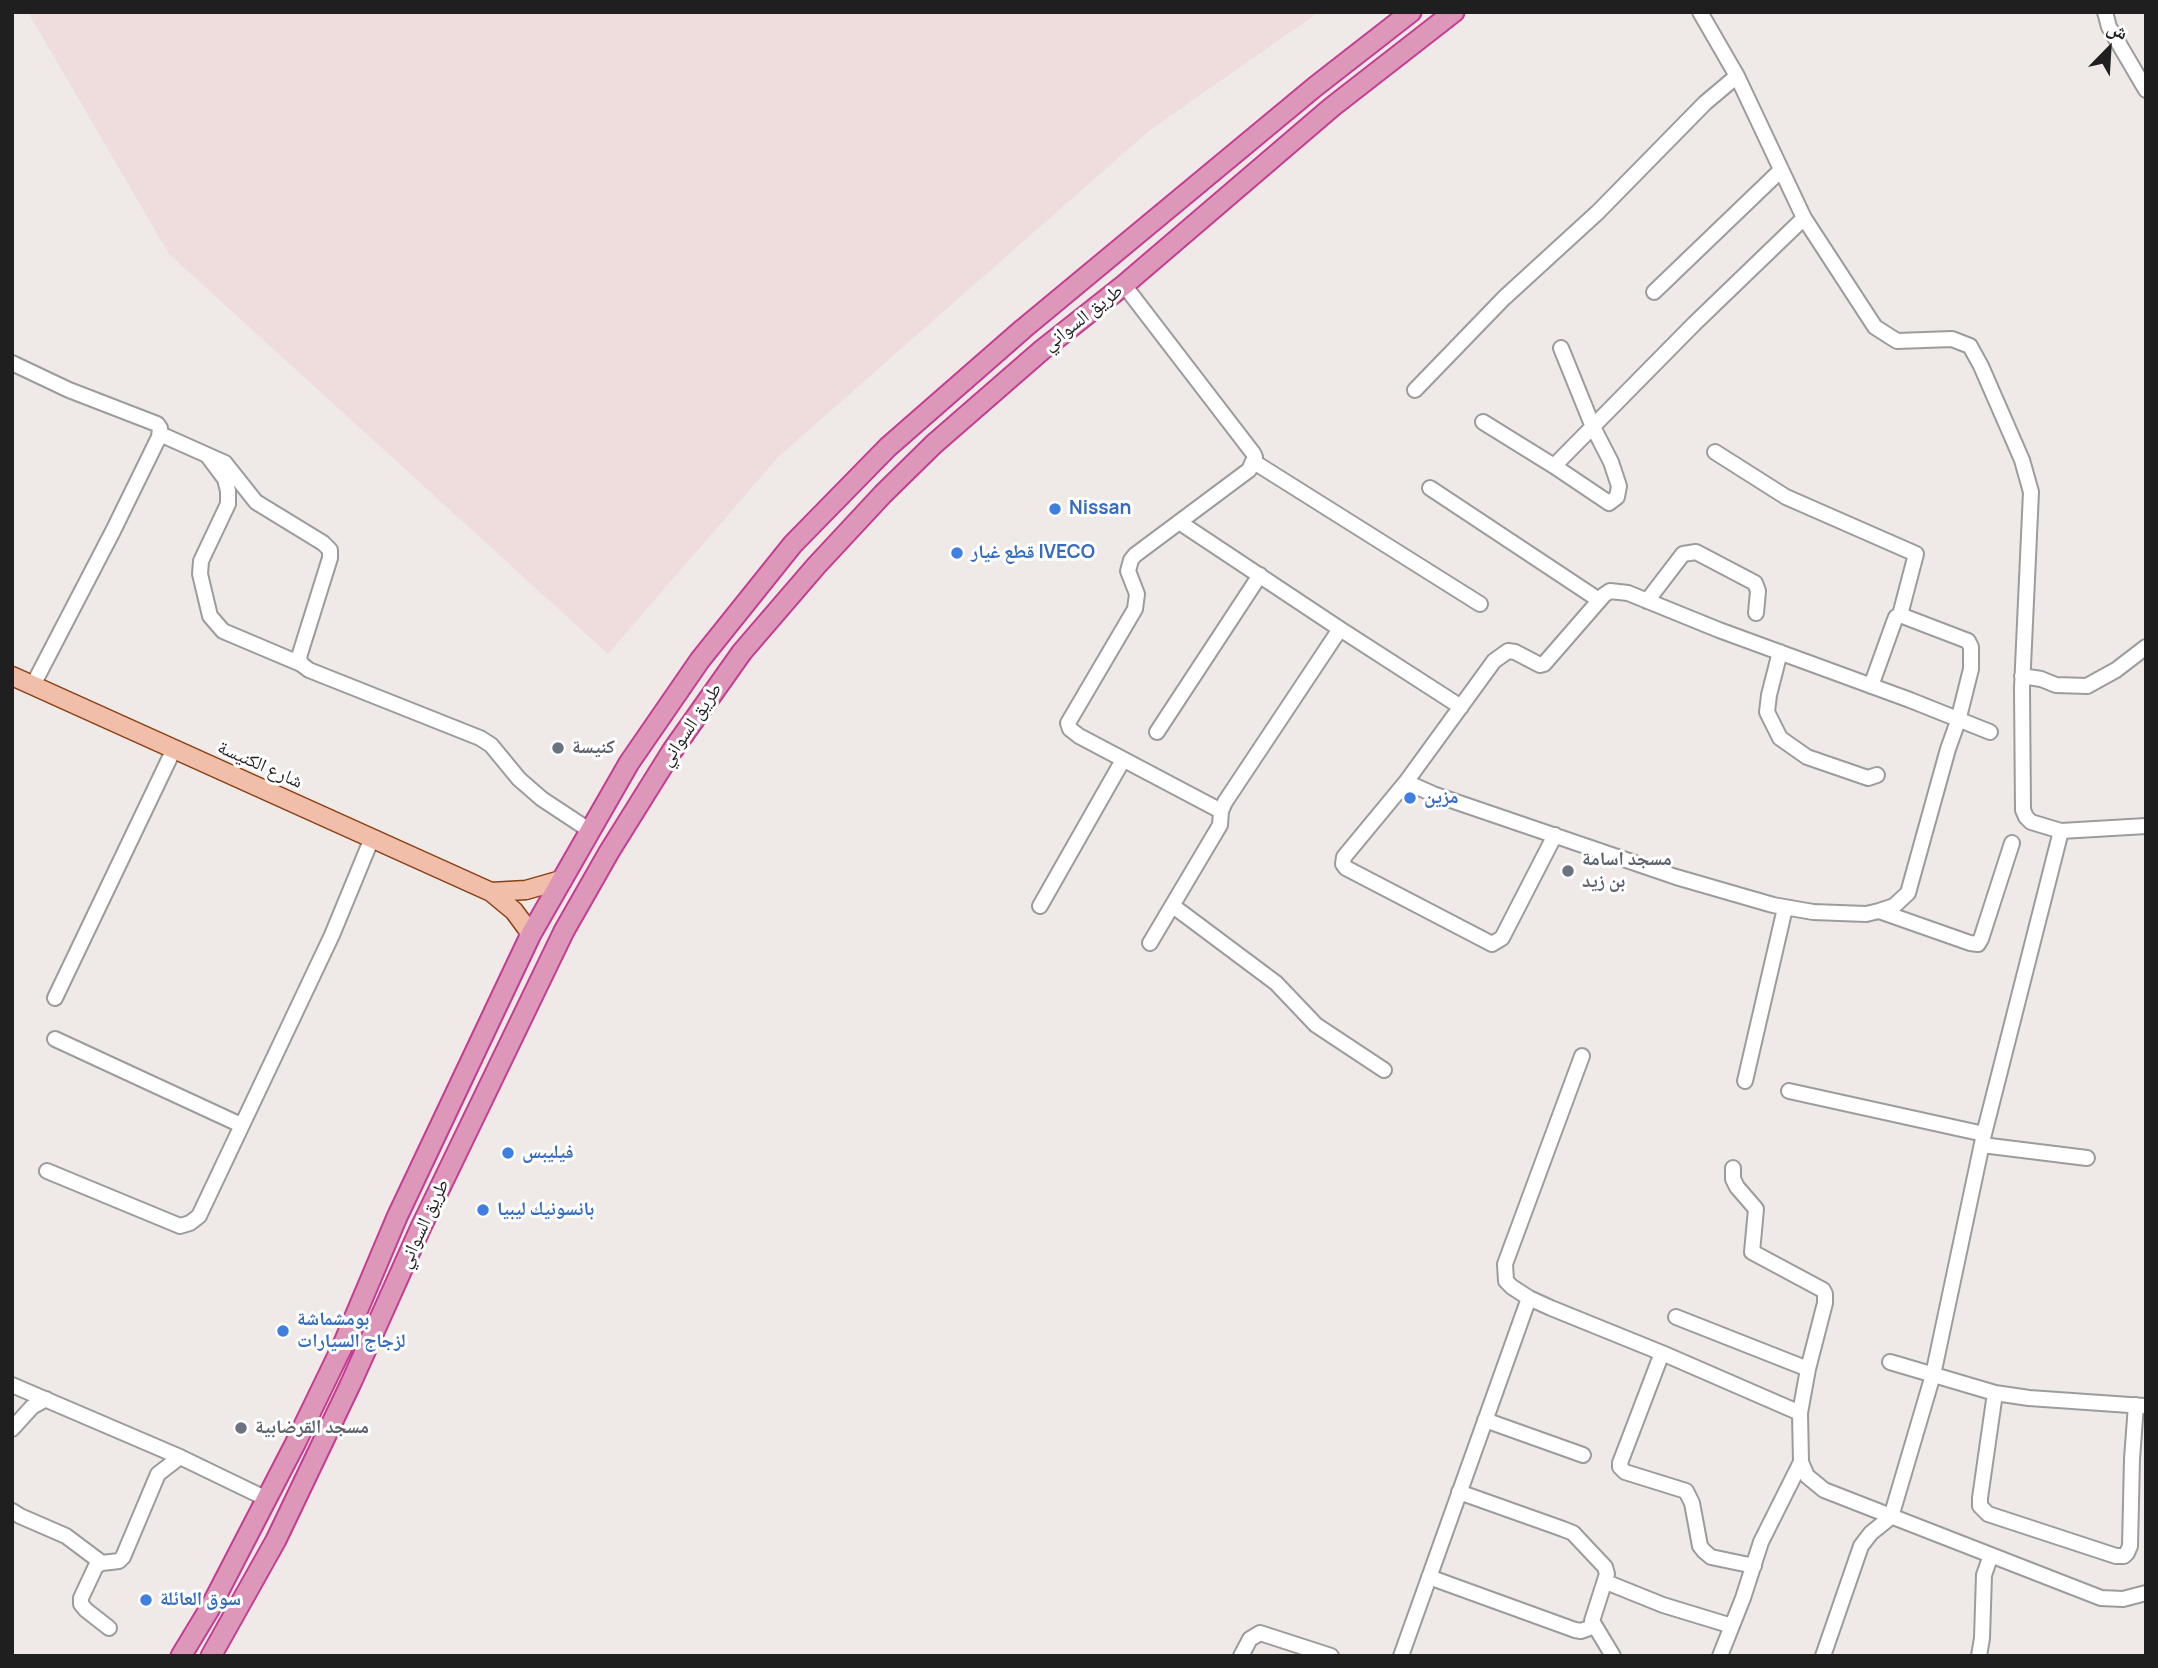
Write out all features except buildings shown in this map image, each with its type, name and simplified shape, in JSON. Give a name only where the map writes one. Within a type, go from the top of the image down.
[{"type":"highway","name":"طريق السواني","points":[[181,1656],[210,1608],[296,1444],[342,1347],[403,1205],[531,934],[629,762],[701,660],[793,544],[851,483],[938,402],[1316,86],[1411,12]]},
{"type":"highway","name":"طريق السواني","points":[[211,1656],[276,1540],[421,1227],[564,931],[672,751],[742,652],[816,566],[934,444],[1332,107],[1454,12]]},
{"type":"main road","name":"شارع الكنيسة","points":[[12,676],[491,892],[514,911],[531,934]]},
{"type":"main road","name":"شارع الكنيسة","points":[[491,892],[526,890],[561,880]]},
{"type":"street","points":[[1700,12],[1737,76],[1804,218],[1875,327],[1897,341],[1952,339],[1969,346],[1981,366],[2022,460],[2031,492],[2022,676],[2025,817],[2031,822],[2061,831],[2146,826]]},
{"type":"street","points":[[2105,12],[2109,27],[2146,90]]},
{"type":"street","points":[[1415,390],[1504,298],[1598,212],[1705,103],[1737,76]]},
{"type":"street","points":[[1654,292],[1780,170]]},
{"type":"street","points":[[1554,466],[1694,324],[1804,218]]},
{"type":"street","points":[[1124,285],[1253,453],[1254,462],[1249,470],[1131,560],[1128,572],[1137,594],[1135,609],[1068,723],[1073,733],[1222,811]]},
{"type":"street","points":[[1483,422],[1609,503],[1616,497],[1619,486],[1611,461],[1593,426],[1561,348]]},
{"type":"street","points":[[12,363],[69,390],[157,424],[160,428],[160,434],[113,531],[33,685]]},
{"type":"street","points":[[160,434],[225,463],[256,502],[330,550],[330,558],[299,657],[301,664]]},
{"type":"street","points":[[1715,452],[1786,497],[1916,554],[1900,615],[1896,617],[1871,686]]},
{"type":"street","points":[[206,454],[225,479],[228,491],[228,504],[201,561],[200,574],[210,616],[223,631],[301,664],[309,670],[480,738],[491,745],[519,779],[542,799],[590,830]]},
{"type":"street","points":[[1254,462],[1480,604]]},
{"type":"street","points":[[1430,488],[1599,600]]},
{"type":"street","points":[[1179,522],[1461,707]]},
{"type":"street","points":[[1647,601],[1683,554],[1696,552],[1755,583],[1758,591],[1756,613]]},
{"type":"street","points":[[1157,732],[1260,575]]},
{"type":"street","points":[[1555,835],[1502,938],[1492,944],[1346,868],[1343,864],[1344,857],[1406,782],[1494,661],[1508,651],[1540,665],[1547,662],[1599,600],[1610,591],[1617,590],[1647,601],[1990,732]]},
{"type":"street","points":[[1406,782],[1433,794],[1676,877],[1785,908],[1866,914],[1880,911],[1894,906],[1908,893],[1971,668],[1970,644],[1964,638],[1900,615]]},
{"type":"street","points":[[1150,943],[1220,825],[1225,802],[1339,629]]},
{"type":"street","points":[[2022,676],[2056,685],[2087,686],[2116,670],[2146,647]]},
{"type":"street","points":[[1780,652],[1767,712],[1780,738],[1807,757],[1868,778],[1877,775]]},
{"type":"street","points":[[55,998],[174,750]]},
{"type":"street","points":[[1040,906],[1123,760]]},
{"type":"street","points":[[1823,1656],[1861,1546],[1871,1533],[1891,1517],[1933,1375],[1983,1140],[2061,831]]},
{"type":"street","points":[[47,1171],[180,1226],[199,1216],[332,935],[372,838]]},
{"type":"street","points":[[1880,911],[1978,944],[2011,843]]},
{"type":"street","points":[[1173,906],[1276,983],[1316,1025],[1384,1070]]},
{"type":"street","points":[[1745,1081],[1785,908]]},
{"type":"street","points":[[55,1039],[242,1125]]},
{"type":"street","points":[[1582,1056],[1505,1264],[1506,1281],[1529,1298],[1800,1413]]},
{"type":"street","points":[[1790,1091],[1983,1140],[2087,1158]]},
{"type":"street","points":[[1720,1656],[1761,1542],[1801,1462],[1800,1413],[1825,1294],[1752,1252],[1756,1209],[1737,1187],[1733,1179],[1733,1168]]},
{"type":"street","points":[[1402,1655],[1529,1298]]},
{"type":"street","points":[[1676,1317],[1808,1369]]},
{"type":"street","points":[[1662,1353],[1620,1467],[1625,1472],[1686,1490],[1692,1503],[1700,1546],[1704,1552],[1711,1557],[1754,1566]]},
{"type":"street","points":[[1891,1362],[1995,1393],[2141,1406],[2132,1459],[2130,1546],[2124,1556],[2116,1556],[1988,1514],[1980,1506],[1995,1393]]},
{"type":"street","points":[[12,1385],[180,1457],[267,1499]]},
{"type":"street","points":[[12,1429],[32,1407],[46,1399]]},
{"type":"street","points":[[1485,1420],[1583,1455]]},
{"type":"street","points":[[109,1628],[81,1604],[81,1598],[96,1566],[117,1562],[123,1557],[159,1474],[180,1457]]},
{"type":"street","points":[[1801,1462],[1807,1476],[1824,1490],[2101,1598],[2123,1599],[2146,1593]]},
{"type":"street","points":[[1459,1492],[1573,1534],[1605,1567],[1606,1582],[1592,1617],[1613,1656]]},
{"type":"street","points":[[12,1511],[66,1536],[102,1563]]},
{"type":"street","points":[[1979,1656],[1983,1626],[1984,1575],[1991,1556]]},
{"type":"street","points":[[1429,1577],[1575,1630],[1595,1626]]},
{"type":"street","points":[[1606,1582],[1663,1605],[1732,1626]]},
{"type":"street","points":[[1241,1656],[1250,1639],[1260,1633],[1331,1656]]},
{"type":"shaded area","points":[[28,12],[1319,12],[1150,130],[778,457],[608,654],[169,254]]},
{"type":"place","name":"Nissan","points":[[1055,509]]},
{"type":"place","name":"قطع غيار IVECO","points":[[957,553]]},
{"type":"place","name":"كنيسة","points":[[558,748]]},
{"type":"place","name":"مزين","points":[[1410,798]]},
{"type":"place","name":"مسجد اسامة بن زيد","points":[[1568,871]]},
{"type":"place","name":"فيليبس","points":[[508,1153]]},
{"type":"place","name":"بانسونيك ليبيا","points":[[483,1210]]},
{"type":"place","name":"بومشماشة لزجاج السيارات","points":[[283,1331]]},
{"type":"place","name":"مسجد القرضابية","points":[[241,1428]]},
{"type":"place","name":"سوق العائلة","points":[[146,1600]]}]
